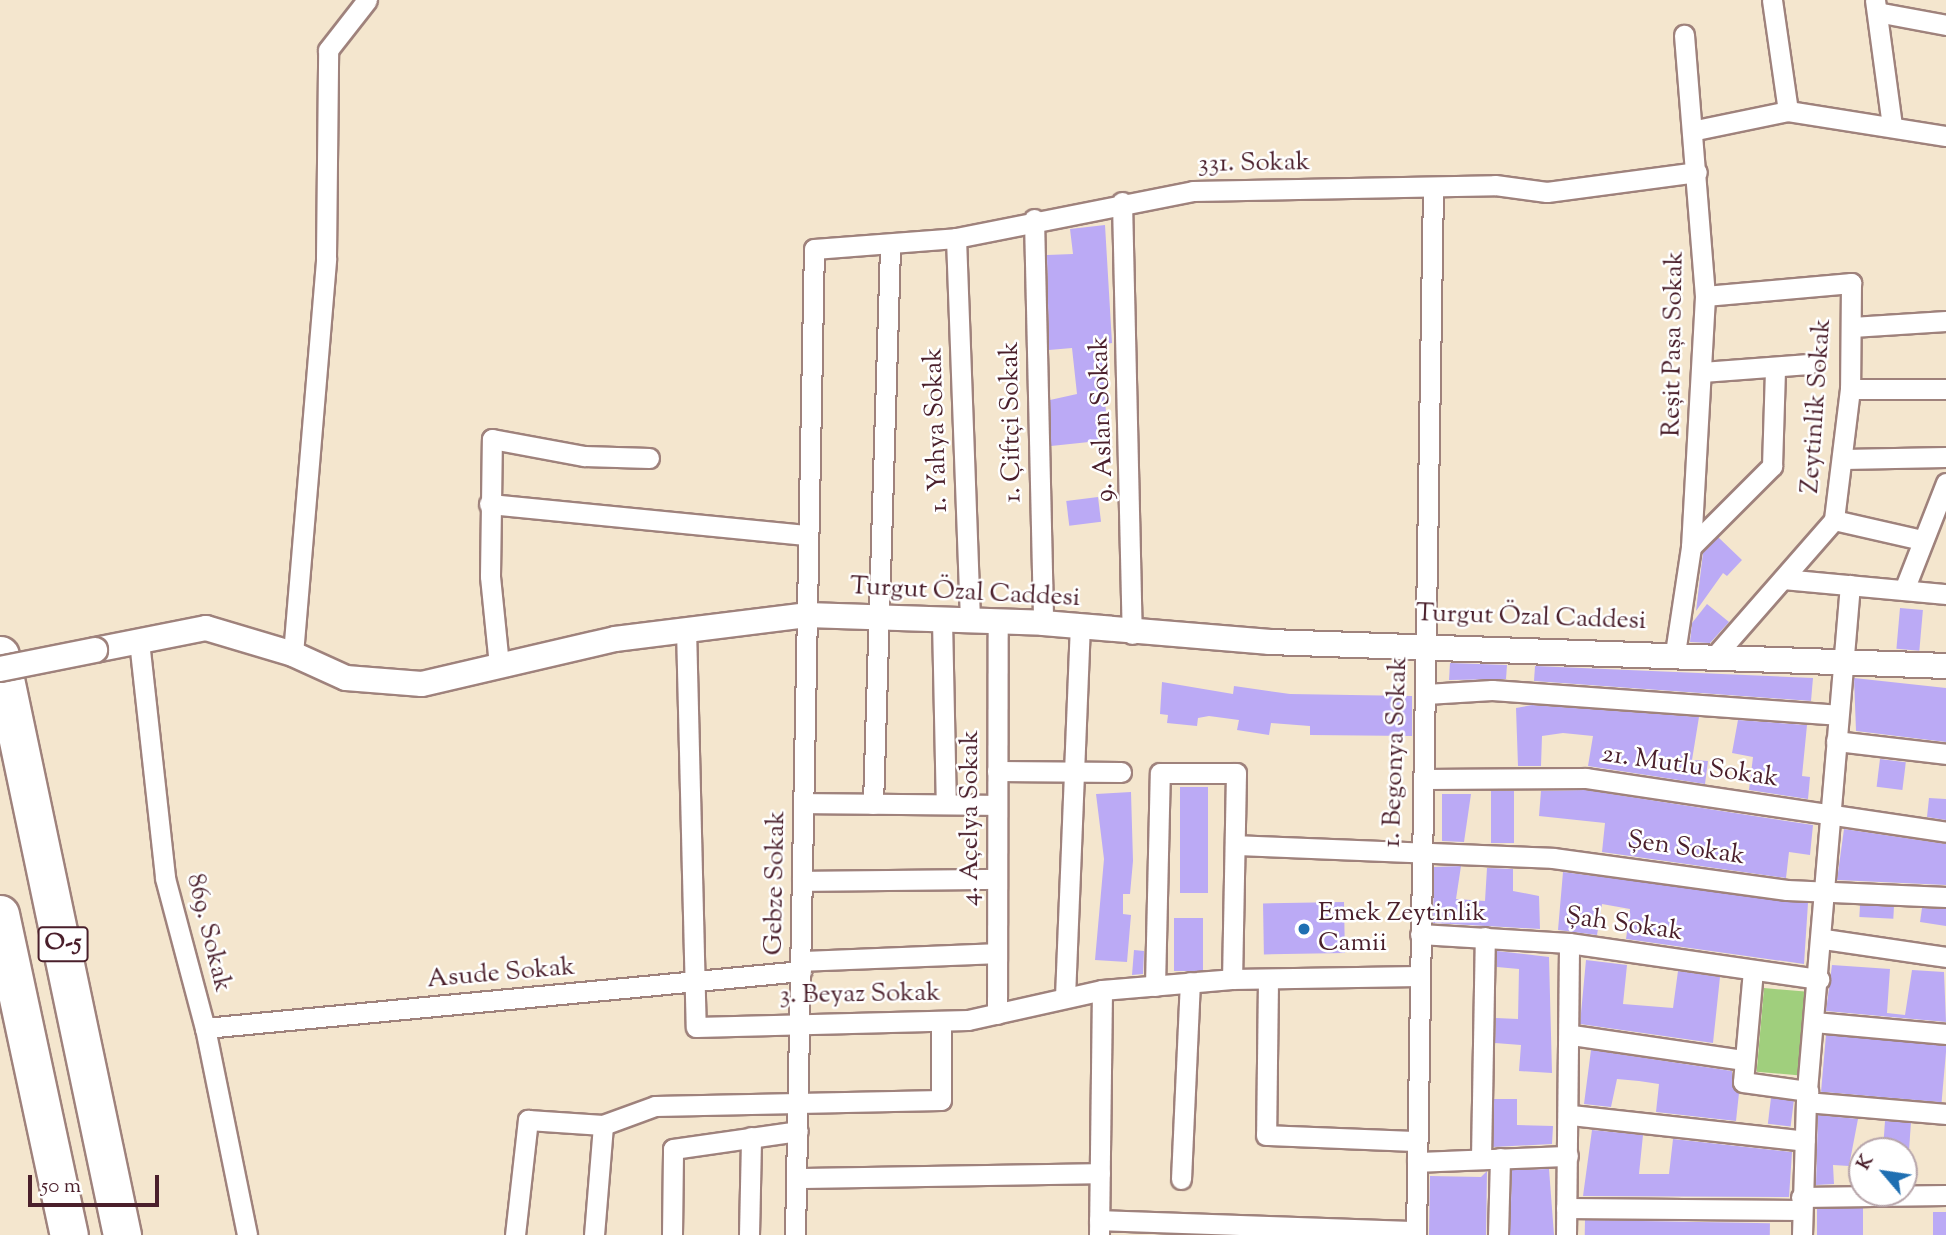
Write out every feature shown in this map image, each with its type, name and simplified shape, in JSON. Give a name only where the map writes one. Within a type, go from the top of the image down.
[{"type":"highway","name":"O-5","points":[[0,654],[122,1235]]},
{"type":"highway","name":"O-5","points":[[0,914],[69,1235]]},
{"type":"street","points":[[293,654],[326,258],[328,50],[366,0]]},
{"type":"street","points":[[1772,0],[1788,111]]},
{"type":"street","points":[[1892,126],[1879,6],[1946,24]]},
{"type":"street","name":"Reşit Paşa Sokak","points":[[1675,653],[1691,547],[1705,296],[1696,130],[1684,35]]},
{"type":"street","points":[[1696,130],[1788,111],[1946,136]]},
{"type":"street","name":"331. Sokak","points":[[814,249],[890,246],[956,238],[1034,219],[1193,191],[1520,186],[1547,192],[1697,172]]},
{"type":"street","name":"1. Begonya Sokak","points":[[1416,1233],[1419,855],[1425,779],[1433,187]]},
{"type":"street","name":"9. Aslan Sokak","points":[[1122,202],[1132,634]]},
{"type":"street","name":"1. Çiftçi Sokak","points":[[1034,219],[1043,623]]},
{"type":"street","name":"1. Yahya Sokak","points":[[956,238],[970,621]]},
{"type":"street","points":[[873,803],[882,617],[890,246]]},
{"type":"street","name":"Gebze Sokak","points":[[795,1235],[807,615],[806,535],[814,249]]},
{"type":"street","name":"Zeytinlik Sokak","points":[[1705,296],[1851,283],[1850,390],[1834,520],[1715,656]]},
{"type":"street","points":[[1852,327],[1946,321]]},
{"type":"street","points":[[1702,372],[1809,364]]},
{"type":"street","points":[[1691,547],[1772,466],[1775,368]]},
{"type":"street","points":[[1850,390],[1946,389]]},
{"type":"street","points":[[499,665],[489,504],[492,439],[584,456],[649,458]]},
{"type":"street","points":[[1843,459],[1946,457]]},
{"type":"street","points":[[1904,590],[1946,483]]},
{"type":"street","points":[[489,504],[806,535]]},
{"type":"street","points":[[1834,520],[1922,540]]},
{"type":"street","points":[[1783,579],[1946,594]]},
{"type":"street","points":[[1802,1235],[1801,1204],[1807,1096],[1824,939],[1841,660],[1850,585]]},
{"type":"street","name":"Turgut Özal Caddesi","points":[[0,670],[206,628],[293,654],[346,678],[422,684],[499,665],[686,628],[807,615],[1043,623],[1132,634],[1426,643],[1946,666]]},
{"type":"street","points":[[942,620],[946,804]]},
{"type":"street","name":"4. Açelya Sokak","points":[[997,1014],[998,622]]},
{"type":"street","name":"3. Beyaz Sokak","points":[[686,628],[696,1027],[800,1020],[941,1021],[997,1014],[1102,990],[1232,979],[1419,976]]},
{"type":"street","points":[[1065,997],[1080,628]]},
{"type":"street","name":"869. Sokak","points":[[139,641],[165,878],[205,1028],[247,1235]]},
{"type":"street","points":[[1426,694],[1492,690],[1837,715]]},
{"type":"street","points":[[1836,740],[1946,754]]},
{"type":"street","points":[[997,771],[1121,772]]},
{"type":"street","points":[[1154,986],[1160,773],[1236,773],[1232,979]]},
{"type":"street","name":"21. Mutlu Sokak","points":[[1425,779],[1586,778],[1946,832]]},
{"type":"street","points":[[804,803],[997,804]]},
{"type":"street","name":"Şen Sokak","points":[[1235,845],[1419,855],[1553,858],[1787,890],[1828,887],[1946,897]]},
{"type":"street","points":[[802,881],[997,879]]},
{"type":"street","name":"Şah Sokak","points":[[1420,934],[1569,943],[1819,979]]},
{"type":"street","points":[[1485,937],[1491,1159],[1498,1235]]},
{"type":"street","points":[[1824,939],[1946,957]]},
{"type":"street","points":[[1566,1235],[1572,1035],[1569,943]]},
{"type":"street","name":"Asude Sokak","points":[[205,1028],[695,983],[801,966],[997,953]]},
{"type":"street","points":[[1753,970],[1743,1082],[1807,1096],[1946,1114]]},
{"type":"street","points":[[1268,980],[1266,1135],[1417,1141]]},
{"type":"street","points":[[1181,1179],[1190,982]]},
{"type":"street","points":[[1102,990],[1099,1227],[1416,1233]]},
{"type":"street","points":[[515,1235],[528,1120],[603,1125],[655,1106],[798,1099],[941,1100],[941,1021]]},
{"type":"street","points":[[1814,1022],[1946,1034]]},
{"type":"street","points":[[1572,1035],[1744,1060]]},
{"type":"street","points":[[1571,1115],[1805,1141]]},
{"type":"street","points":[[594,1235],[603,1125]]},
{"type":"street","points":[[672,1235],[673,1149],[798,1131]]},
{"type":"street","points":[[750,1235],[751,1138]]},
{"type":"street","points":[[1417,1162],[1568,1156]]},
{"type":"street","points":[[797,1178],[1100,1174]]},
{"type":"street","points":[[1566,1208],[1801,1204],[1946,1195]]},
{"type":"green space","points":[[1764,988],[1808,992],[1801,1076],[1757,1072]]},
{"type":"building","points":[[1105,225],[1112,343],[1101,345],[1108,440],[1051,446],[1050,400],[1077,394],[1072,348],[1049,350],[1047,255],[1073,254],[1070,229]]},
{"type":"building","points":[[1098,497],[1101,522],[1069,526],[1066,501]]},
{"type":"building","points":[[1718,537],[1742,560],[1727,576],[1723,573],[1696,611],[1703,553]]},
{"type":"building","points":[[1707,604],[1729,622],[1710,643],[1690,642],[1692,623]]},
{"type":"building","points":[[1900,608],[1923,610],[1919,651],[1896,649]]},
{"type":"building","points":[[1450,663],[1507,665],[1506,679],[1449,680]]},
{"type":"building","points":[[1535,666],[1813,678],[1811,701],[1534,681]]},
{"type":"building","points":[[1854,678],[1946,688],[1946,742],[1856,731]]},
{"type":"building","points":[[1162,682],[1233,694],[1234,686],[1290,694],[1412,696],[1412,736],[1310,735],[1310,726],[1271,723],[1269,735],[1237,730],[1239,720],[1209,716],[1198,718],[1197,726],[1167,723],[1168,715],[1160,714]]},
{"type":"building","points":[[1532,705],[1699,717],[1692,760],[1708,761],[1705,784],[1588,766],[1593,736],[1563,733],[1542,736],[1541,766],[1518,766],[1516,708]]},
{"type":"building","points":[[1738,720],[1807,725],[1802,776],[1810,777],[1808,799],[1749,790],[1753,757],[1732,753]]},
{"type":"building","points":[[1880,759],[1906,762],[1902,790],[1877,787]]},
{"type":"building","points":[[1180,787],[1208,787],[1208,893],[1180,893]]},
{"type":"building","points":[[1585,790],[1813,825],[1810,855],[1789,852],[1786,878],[1602,852],[1605,823],[1539,816],[1541,791]]},
{"type":"building","points":[[1491,791],[1514,791],[1514,843],[1491,843]]},
{"type":"building","points":[[1131,792],[1133,861],[1130,894],[1123,894],[1123,914],[1131,915],[1127,962],[1095,960],[1104,859],[1096,794]]},
{"type":"building","points":[[1442,794],[1471,794],[1464,842],[1442,841]]},
{"type":"building","points":[[1929,798],[1946,799],[1946,820],[1927,817]]},
{"type":"building","points":[[1844,829],[1946,844],[1946,885],[1837,880]]},
{"type":"building","points":[[1461,866],[1456,899],[1485,901],[1487,868],[1513,869],[1513,891],[1539,896],[1540,929],[1433,923],[1434,867]]},
{"type":"building","points":[[1563,872],[1808,903],[1804,964],[1626,939],[1630,909],[1602,904],[1597,935],[1558,930]]},
{"type":"building","name":"Emek Zeytinlik Camii","points":[[1344,902],[1345,953],[1264,954],[1263,903]]},
{"type":"building","points":[[1860,905],[1894,907],[1893,919],[1859,917]]},
{"type":"building","points":[[1922,908],[1946,909],[1946,926],[1920,922]]},
{"type":"building","points":[[1174,918],[1203,918],[1203,971],[1174,971]]},
{"type":"building","points":[[1134,950],[1144,951],[1143,974],[1132,975]]},
{"type":"building","points":[[1497,951],[1549,957],[1552,1073],[1519,1071],[1521,1045],[1495,1043],[1496,1018],[1518,1019],[1519,969],[1497,967]]},
{"type":"building","points":[[1586,960],[1627,965],[1623,1004],[1673,1008],[1678,971],[1720,977],[1713,1043],[1580,1024]]},
{"type":"building","points":[[1832,965],[1890,969],[1887,1013],[1905,1015],[1912,970],[1944,972],[1946,1022],[1826,1011]]},
{"type":"building","points":[[1826,1035],[1946,1045],[1942,1102],[1821,1092]]},
{"type":"building","points":[[1591,1050],[1732,1071],[1732,1086],[1739,1093],[1736,1121],[1656,1112],[1659,1084],[1639,1081],[1617,1079],[1611,1107],[1584,1104]]},
{"type":"building","points":[[1771,1098],[1794,1101],[1791,1127],[1768,1124]]},
{"type":"building","points":[[1494,1099],[1517,1099],[1517,1125],[1553,1126],[1552,1144],[1493,1147]]},
{"type":"building","points":[[1818,1115],[1858,1119],[1855,1137],[1848,1137],[1848,1166],[1833,1165],[1834,1184],[1816,1185]]},
{"type":"building","points":[[1885,1121],[1911,1123],[1910,1137],[1884,1137]]},
{"type":"building","points":[[1592,1130],[1643,1135],[1639,1174],[1669,1174],[1673,1139],[1792,1152],[1789,1197],[1583,1196]]},
{"type":"building","points":[[1549,1169],[1554,1235],[1510,1235],[1512,1170]]},
{"type":"building","points":[[1487,1171],[1486,1235],[1429,1235],[1430,1176],[1481,1177]]},
{"type":"building","points":[[1817,1208],[1863,1208],[1863,1235],[1817,1235]]},
{"type":"building","points":[[1933,1212],[1946,1212],[1946,1235],[1933,1235]]},
{"type":"building","points":[[1585,1220],[1770,1223],[1770,1235],[1585,1235]]},
{"type":"place","name":"Emek Zeytinlik Camii","points":[[1304,929]]}]
